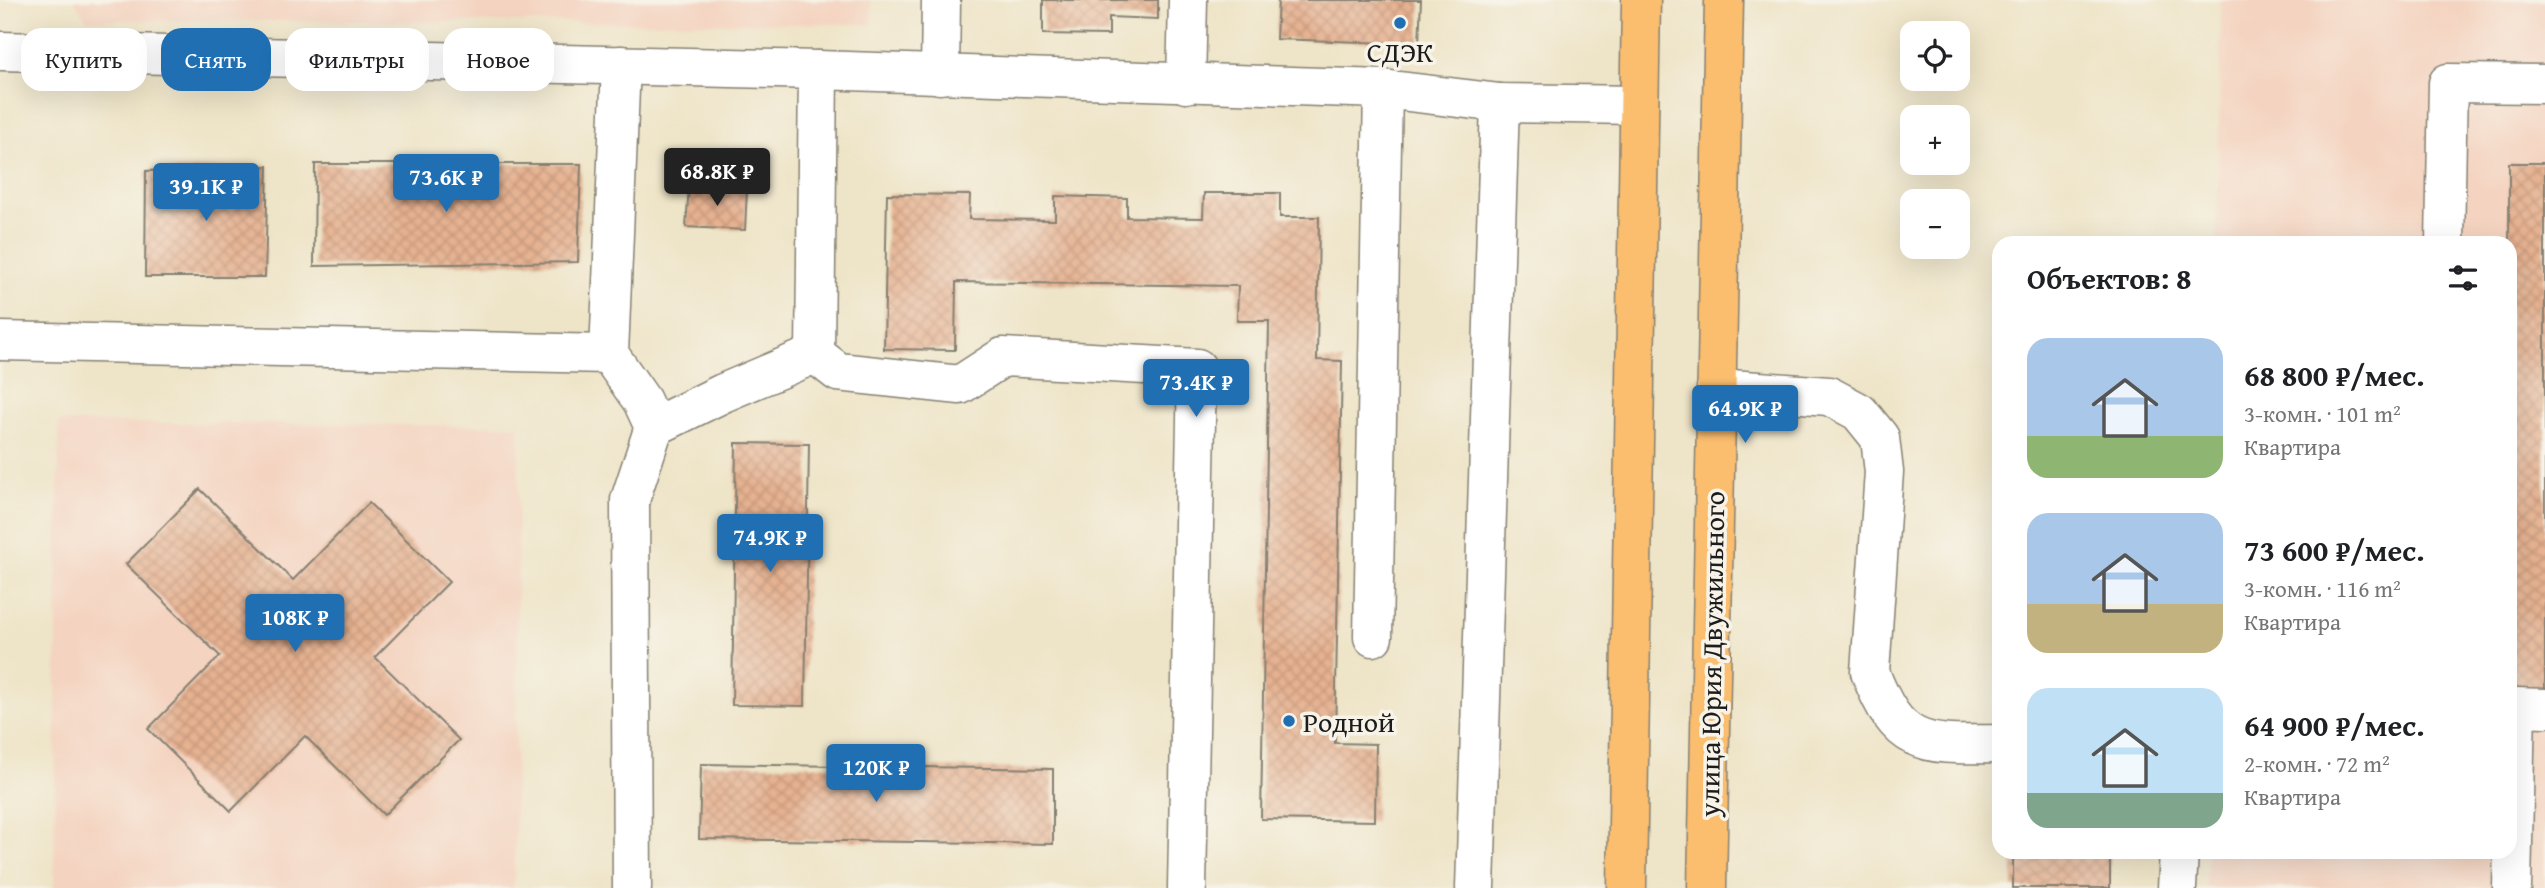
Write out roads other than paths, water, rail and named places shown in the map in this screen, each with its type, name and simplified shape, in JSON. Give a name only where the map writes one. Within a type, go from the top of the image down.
[{"type":"main road","points":[[1627,888],[1641,0]]},
{"type":"main road","name":"улица Юрия Двужильного","points":[[1707,888],[1724,0]]},
{"type":"lane","points":[[940,75],[941,0]]},
{"type":"lane","points":[[1186,84],[1188,0]]},
{"type":"lane","points":[[0,51],[818,70],[1383,89],[1500,103],[1639,105]]},
{"type":"lane","points":[[621,65],[609,354],[642,401],[654,427],[630,500],[632,888]]},
{"type":"lane","points":[[815,354],[818,70]]},
{"type":"lane","points":[[2445,236],[2448,83],[2545,84]]},
{"type":"lane","points":[[1373,637],[1383,89]]},
{"type":"lane","points":[[1475,888],[1500,103]]},
{"type":"lane","points":[[0,341],[609,354]]},
{"type":"lane","points":[[654,427],[723,393],[815,354]]},
{"type":"lane","points":[[815,354],[838,372],[960,386],[1003,357],[1197,368],[1187,888]]},
{"type":"lane","points":[[1716,388],[1829,396],[1859,412],[1880,438],[1884,472],[1870,672],[1881,702],[1904,730],[1934,745],[1992,744]]},
{"type":"lane","points":[[2517,806],[2523,707]]},
{"type":"lane","points":[[2177,888],[2179,859]]},
{"type":"lane","points":[[2512,888],[2514,859]]},
{"type":"place","name":"СДЭК","points":[[1400,23]]},
{"type":"place","name":"Родной","points":[[1289,721]]}]
